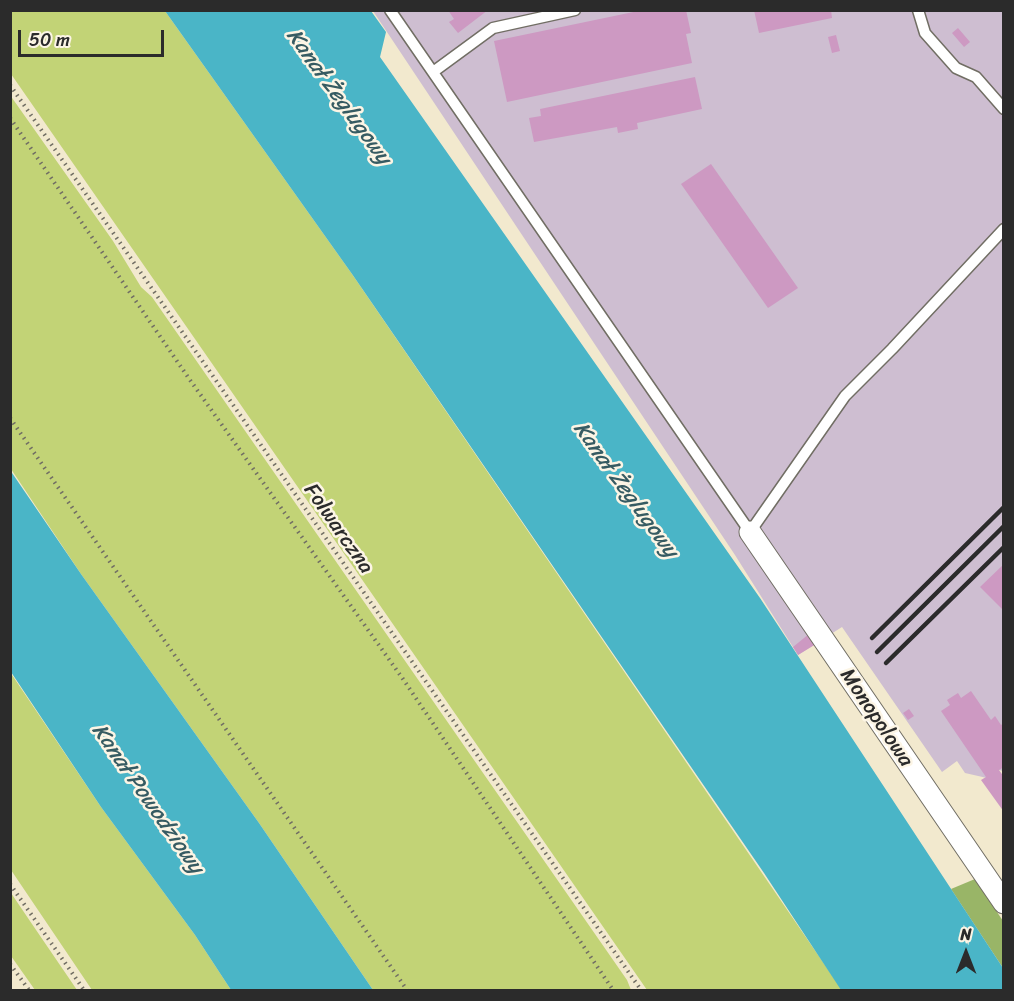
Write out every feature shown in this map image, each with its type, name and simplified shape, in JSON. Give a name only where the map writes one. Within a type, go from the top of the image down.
[{"type":"street","name":"Monopolowa","points":[[750,532],[1004,903]]},
{"type":"lane","points":[[390,10],[750,532],[845,396],[1004,229]]},
{"type":"lane","points":[[433,72],[493,28],[575,10]]},
{"type":"lane","points":[[918,10],[925,33],[956,68],[976,77],[1004,108]]},
{"type":"path","name":"Folwarczna","points":[[10,86],[641,990]]},
{"type":"path","points":[[10,118],[190,380],[403,679],[613,990]]},
{"type":"path","points":[[10,418],[408,990]]},
{"type":"path","points":[[10,884],[84,990]]},
{"type":"path","points":[[10,964],[29,990]]},
{"type":"shaded area","points":[[373,11],[1003,11],[1003,771],[999,770],[987,778],[965,773],[957,761],[942,772],[842,627],[798,655],[735,555]]},
{"type":"green space","points":[[10,11],[165,11],[352,274],[842,990],[647,990],[11,74]]},
{"type":"green space","points":[[10,95],[113,241],[141,287],[152,297],[627,980],[631,990],[373,990],[259,823],[81,574],[11,469]]},
{"type":"green space","points":[[10,672],[101,807],[195,935],[231,990],[92,990],[11,870]]},
{"type":"green space","points":[[975,879],[1003,921],[1003,968],[951,889]]},
{"type":"green space","points":[[11,893],[77,990],[35,990],[11,956]]},
{"type":"water","name":"Kanał Żeglugowy","points":[[165,11],[371,11],[386,32],[380,57],[760,598],[1003,968],[1003,990],[841,990],[764,873],[352,274]]},
{"type":"water","name":"Kanał Powodziowy","points":[[10,470],[81,574],[259,823],[373,990],[231,990],[195,935],[101,807],[11,672]]},
{"type":"building","points":[[448,10],[488,10],[458,33],[449,22],[454,19]]},
{"type":"building","points":[[643,10],[686,10],[691,33],[686,34],[692,63],[507,102],[494,41]]},
{"type":"building","points":[[754,10],[831,10],[832,18],[759,33]]},
{"type":"building","points":[[958,28],[970,42],[964,47],[952,33]]},
{"type":"building","points":[[836,35],[840,51],[832,53],[828,37]]},
{"type":"building","points":[[695,77],[702,109],[637,123],[638,129],[618,133],[617,127],[534,142],[529,118],[541,116],[540,109]]},
{"type":"building","points":[[711,164],[798,288],[768,308],[681,184]]},
{"type":"building","points":[[1004,564],[1004,611],[980,587]]},
{"type":"building","points":[[809,634],[816,644],[798,655],[793,647]]},
{"type":"building","points":[[971,691],[991,720],[995,716],[1001,725],[1004,723],[1004,767],[999,770],[1004,777],[1004,812],[981,780],[986,777],[941,711],[950,705],[947,700],[958,693],[961,698]]},
{"type":"building","points":[[909,709],[914,716],[908,720],[903,713]]},
{"type":"railway","points":[[872,638],[1004,507]]},
{"type":"railway","points":[[877,652],[1004,526]]},
{"type":"railway","points":[[886,663],[1004,547]]}]
